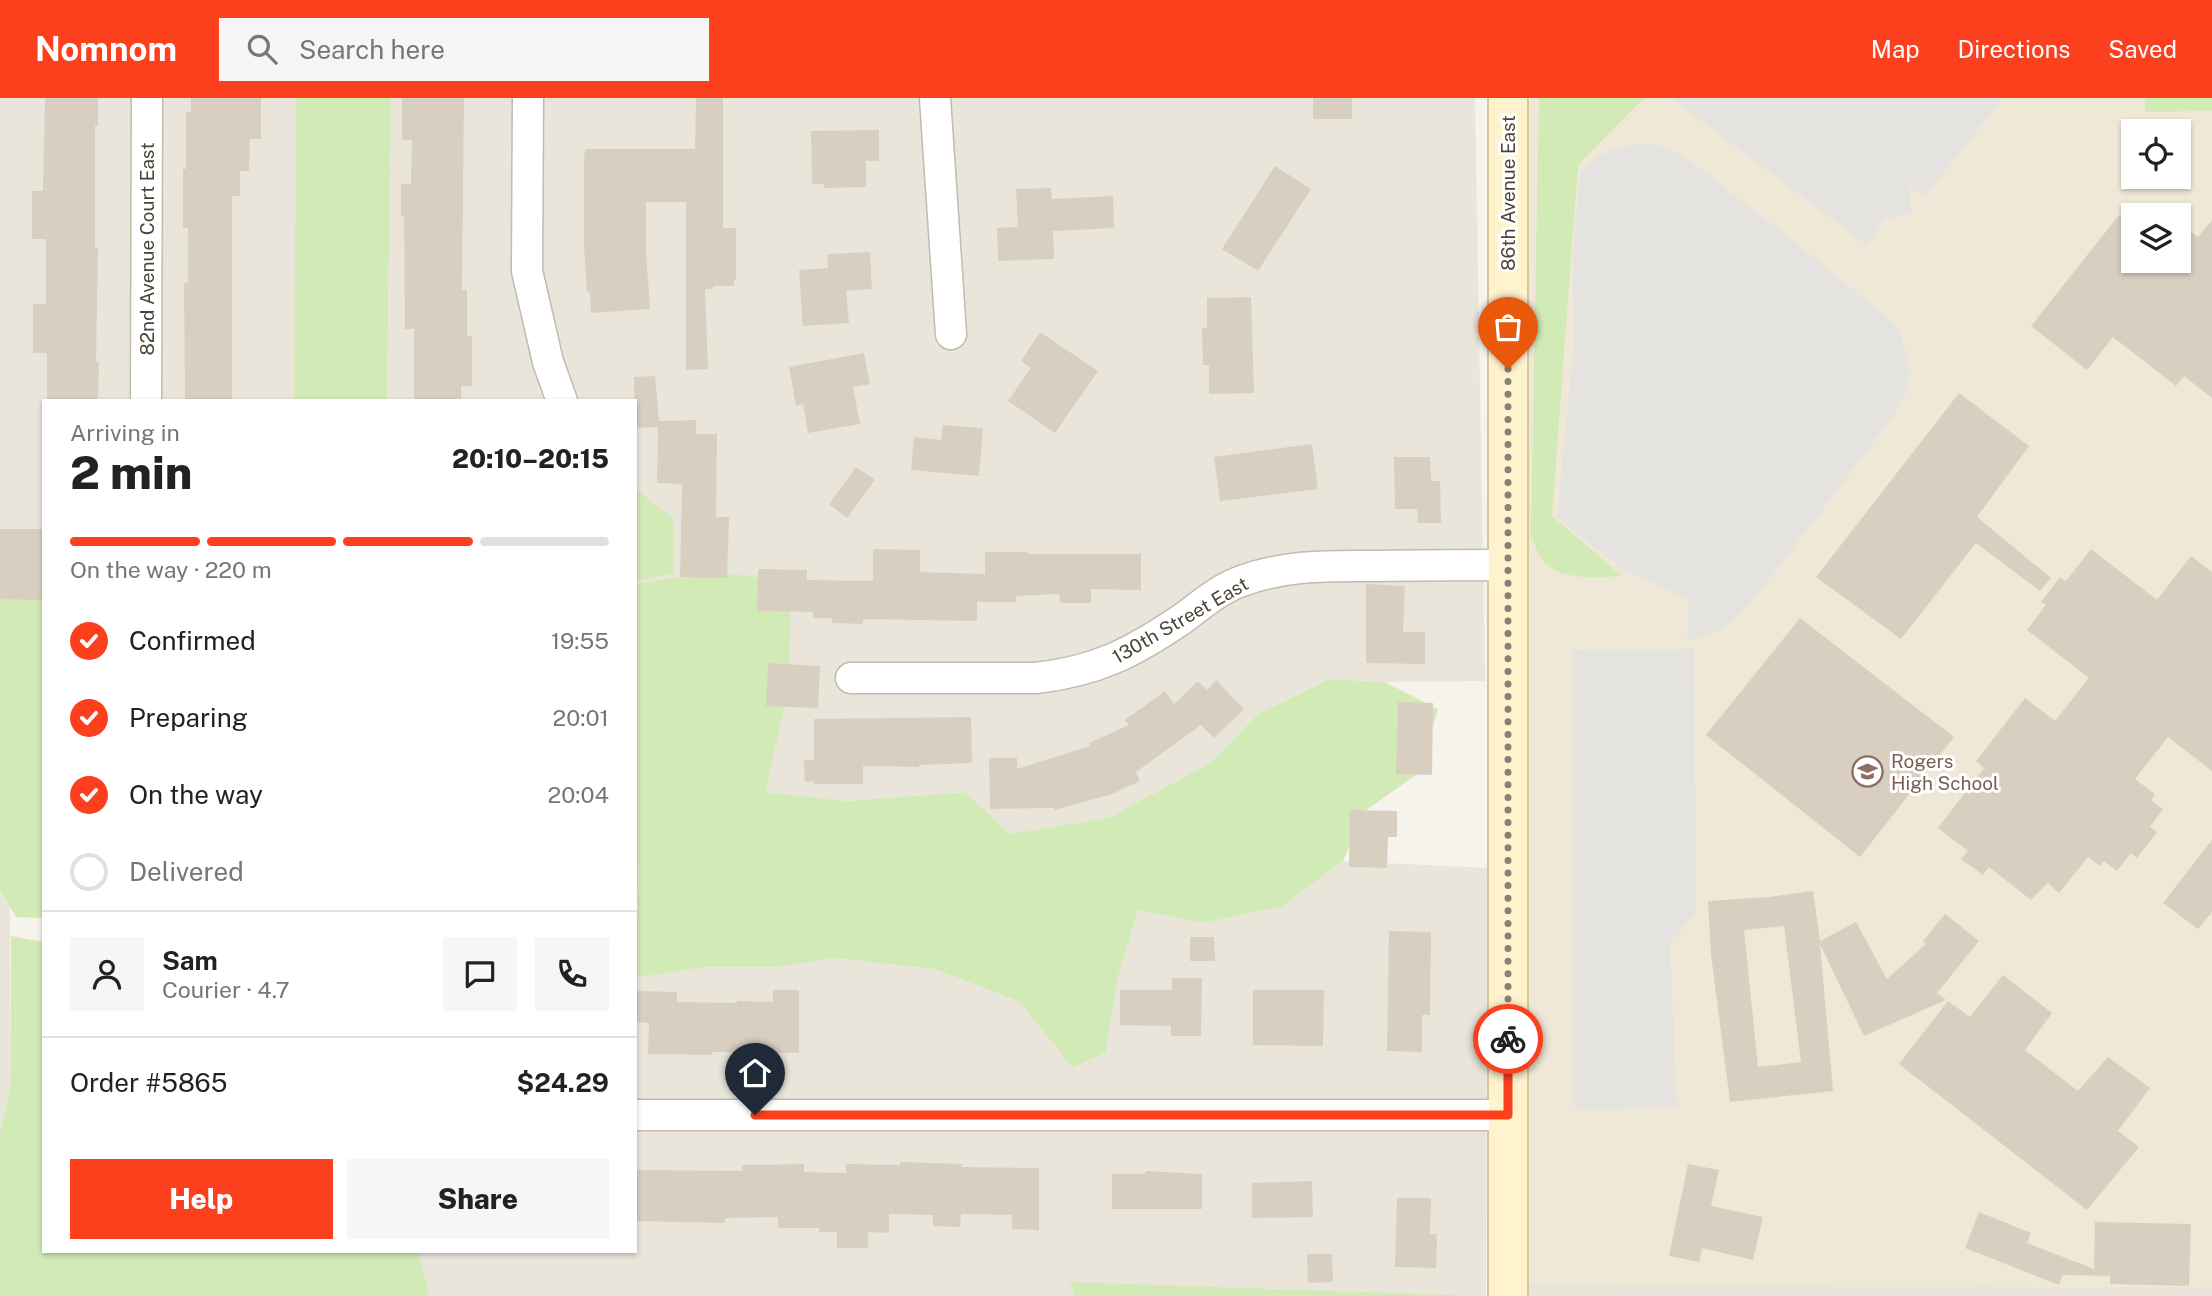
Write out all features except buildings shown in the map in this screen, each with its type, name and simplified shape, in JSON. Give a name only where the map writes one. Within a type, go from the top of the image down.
[{"type":"street","name":"82nd Avenue Court East","points":[[146,399],[147,98]]},
{"type":"street","points":[[528,98],[527,271],[548,362],[561,399]]},
{"type":"street","points":[[935,98],[951,334]]},
{"type":"street","name":"86th Avenue East","points":[[1508,98],[1508,1296]]},
{"type":"street","name":"130th Street East","points":[[852,678],[1036,678],[1067,675],[1096,667],[1128,653],[1156,637],[1215,595],[1264,573],[1311,566],[1508,565]]},
{"type":"street","points":[[637,1115],[1508,1115]]},
{"type":"shaded area","points":[[0,98],[296,98],[294,399],[42,399],[42,601],[8,600],[11,1086],[0,1133]]},
{"type":"shaded area","points":[[391,98],[1475,98],[1485,681],[1385,682],[1330,679],[1258,714],[1212,762],[1108,818],[1009,834],[964,792],[847,801],[766,792],[789,686],[713,571],[637,584],[637,399],[387,399]]},
{"type":"shaded area","name":"Rogers High School","points":[[1530,98],[2212,98],[2212,1287],[1518,1284]]},
{"type":"shaded area","points":[[1671,98],[2003,98],[1925,197],[1908,186],[1912,213],[1884,219],[1867,245]]},
{"type":"shaded area","points":[[1656,144],[1682,155],[1783,232],[1890,320],[1898,329],[1908,358],[1906,394],[1892,418],[1758,594],[1740,615],[1720,630],[1687,641],[1689,599],[1625,571],[1557,518],[1573,351],[1573,254],[1580,173],[1598,157],[1617,148]]},
{"type":"shaded area","points":[[1694,649],[1696,913],[1670,943],[1677,1107],[1579,1110],[1574,1107],[1572,1097],[1572,650]]},
{"type":"shaded area","points":[[1343,861],[1487,868],[1486,1296],[426,1296],[430,1291],[418,1253],[637,1253],[637,978],[706,967],[778,967],[833,958],[935,969],[1020,1002],[1073,1068],[1106,1052],[1117,981],[1138,910],[1203,923],[1281,907]]},
{"type":"shaded area","points":[[637,864],[639,868],[637,918]]},
{"type":"shaded area","points":[[1518,1284],[2212,1287],[2212,1296],[1518,1296]]},
{"type":"green space","points":[[296,98],[391,98],[387,399],[294,399]]},
{"type":"green space","points":[[1539,98],[1644,98],[1578,165],[1552,516],[1622,576],[1572,576],[1553,569],[1541,558],[1531,534]]},
{"type":"green space","points":[[2145,98],[2212,98],[2212,111],[2145,112]]},
{"type":"green space","points":[[637,490],[673,519],[674,574],[637,581]]},
{"type":"green space","points":[[0,570],[42,571],[42,918],[16,917],[0,890]]},
{"type":"green space","points":[[713,571],[791,583],[789,686],[766,792],[847,801],[965,792],[1009,834],[1108,818],[1212,762],[1258,714],[1330,679],[1385,682],[1438,709],[1420,772],[1362,813],[1343,861],[1281,907],[1203,923],[1138,910],[1117,981],[1106,1052],[1073,1068],[1020,1002],[935,969],[833,958],[778,967],[706,967],[637,978],[637,584]]},
{"type":"green space","points":[[11,936],[42,942],[42,1253],[418,1253],[430,1292],[426,1296],[0,1296],[0,1133],[11,1086]]},
{"type":"green space","points":[[1070,1282],[1478,1296],[1075,1296]]},
{"type":"way so far","points":[[1508,369],[1508,1039]]},
{"type":"place","name":"Rogers High School","points":[[1868,772]]},
{"type":"route","points":[[755,1115],[1508,1115],[1508,1039]]}]
